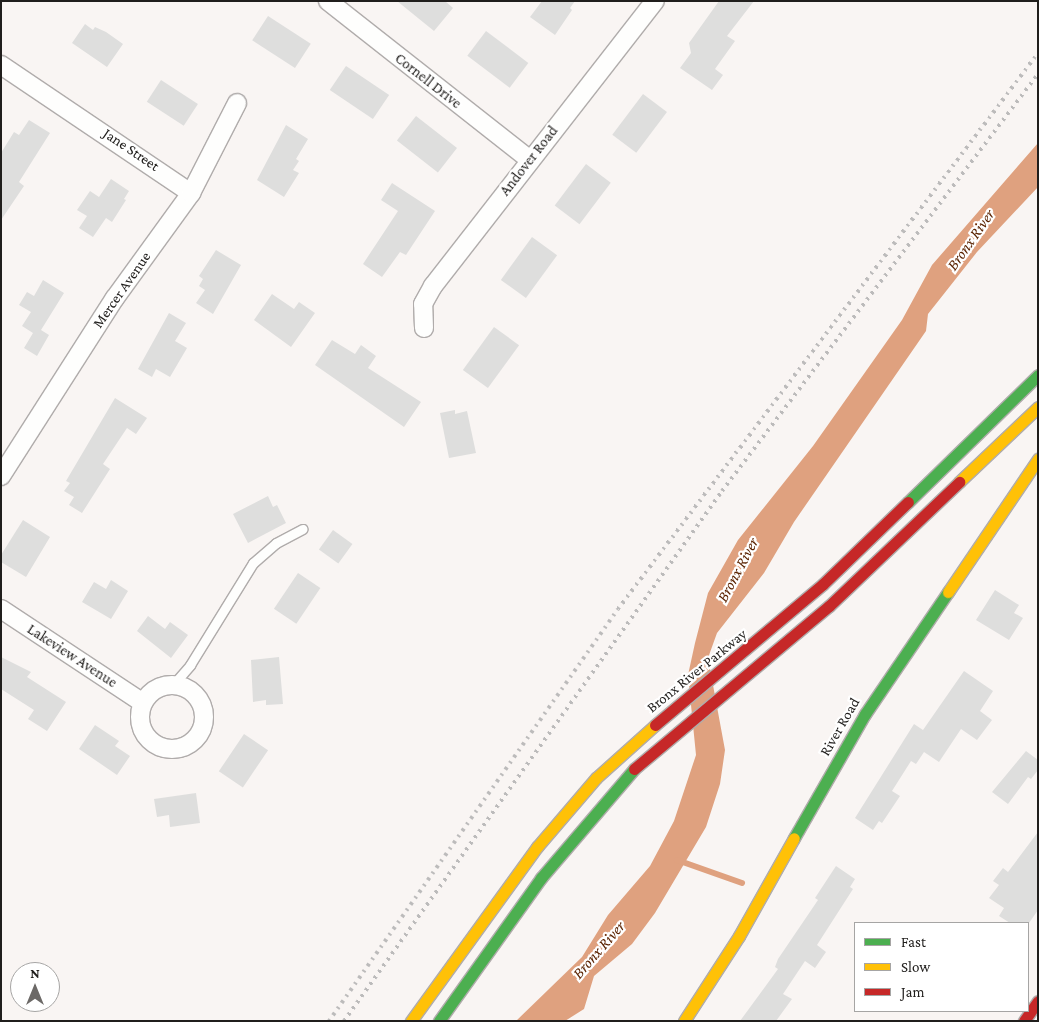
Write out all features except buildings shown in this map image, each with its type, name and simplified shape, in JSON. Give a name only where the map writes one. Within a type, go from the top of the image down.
[{"type":"main road","name":"Bronx River Parkway","points":[[411,1021],[561,818],[610,765],[823,584],[1038,375]]},
{"type":"main road","points":[[439,1021],[516,913],[588,819],[640,763],[842,594],[1038,407]]},
{"type":"main road","name":"River Road","points":[[684,1021],[739,936],[865,714],[1038,459]]},
{"type":"main road","points":[[1024,1021],[1038,1001]]},
{"type":"street","name":"Cornell Drive","points":[[328,1],[529,159]]},
{"type":"street","name":"Andover Road","points":[[424,328],[423,304],[433,286],[529,159],[655,1]]},
{"type":"street","name":"Jane Street","points":[[1,65],[69,109],[191,193]]},
{"type":"street","name":"Mercer Avenue","points":[[1,476],[115,298],[191,193],[237,103]]},
{"type":"street","name":"Lakeview Avenue","points":[[1,609],[144,703]]},
{"type":"street","points":[[172,686],[191,692],[203,710],[202,728],[188,745],[166,748],[150,740],[142,726],[144,703],[152,693],[172,686]]},
{"type":"lane","points":[[172,686],[190,665],[253,563],[276,543],[302,529]]},
{"type":"water","name":"Bronx River","points":[[1038,143],[1038,187],[977,252],[928,314],[926,331],[794,522],[764,573],[717,633],[708,658],[725,750],[720,784],[706,827],[655,913],[632,944],[594,976],[584,1009],[565,1021],[516,1021],[582,957],[608,915],[650,866],[674,821],[696,755],[688,675],[695,643],[708,593],[738,540],[813,446],[902,320],[932,265]]},
{"type":"waterway","points":[[677,860],[742,883]]},
{"type":"railway","points":[[329,1021],[618,609],[1038,53]]},
{"type":"railway","points":[[344,1021],[722,491],[1038,74]]},
{"type":"traffic: fast","points":[[908,502],[1038,375]]},
{"type":"traffic: fast","points":[[794,838],[865,714],[948,592]]},
{"type":"traffic: fast","points":[[439,1021],[541,878],[634,769]]},
{"type":"traffic: slow","points":[[959,482],[1038,407]]},
{"type":"traffic: slow","points":[[948,592],[1038,459]]},
{"type":"traffic: slow","points":[[411,1021],[537,847],[596,778],[655,725]]},
{"type":"traffic: slow","points":[[684,1021],[739,936],[794,838]]},
{"type":"traffic: jam","points":[[634,769],[829,606],[959,482]]},
{"type":"traffic: jam","points":[[655,725],[823,584],[908,502]]},
{"type":"traffic: jam","points":[[1024,1021],[1038,1001]]}]
